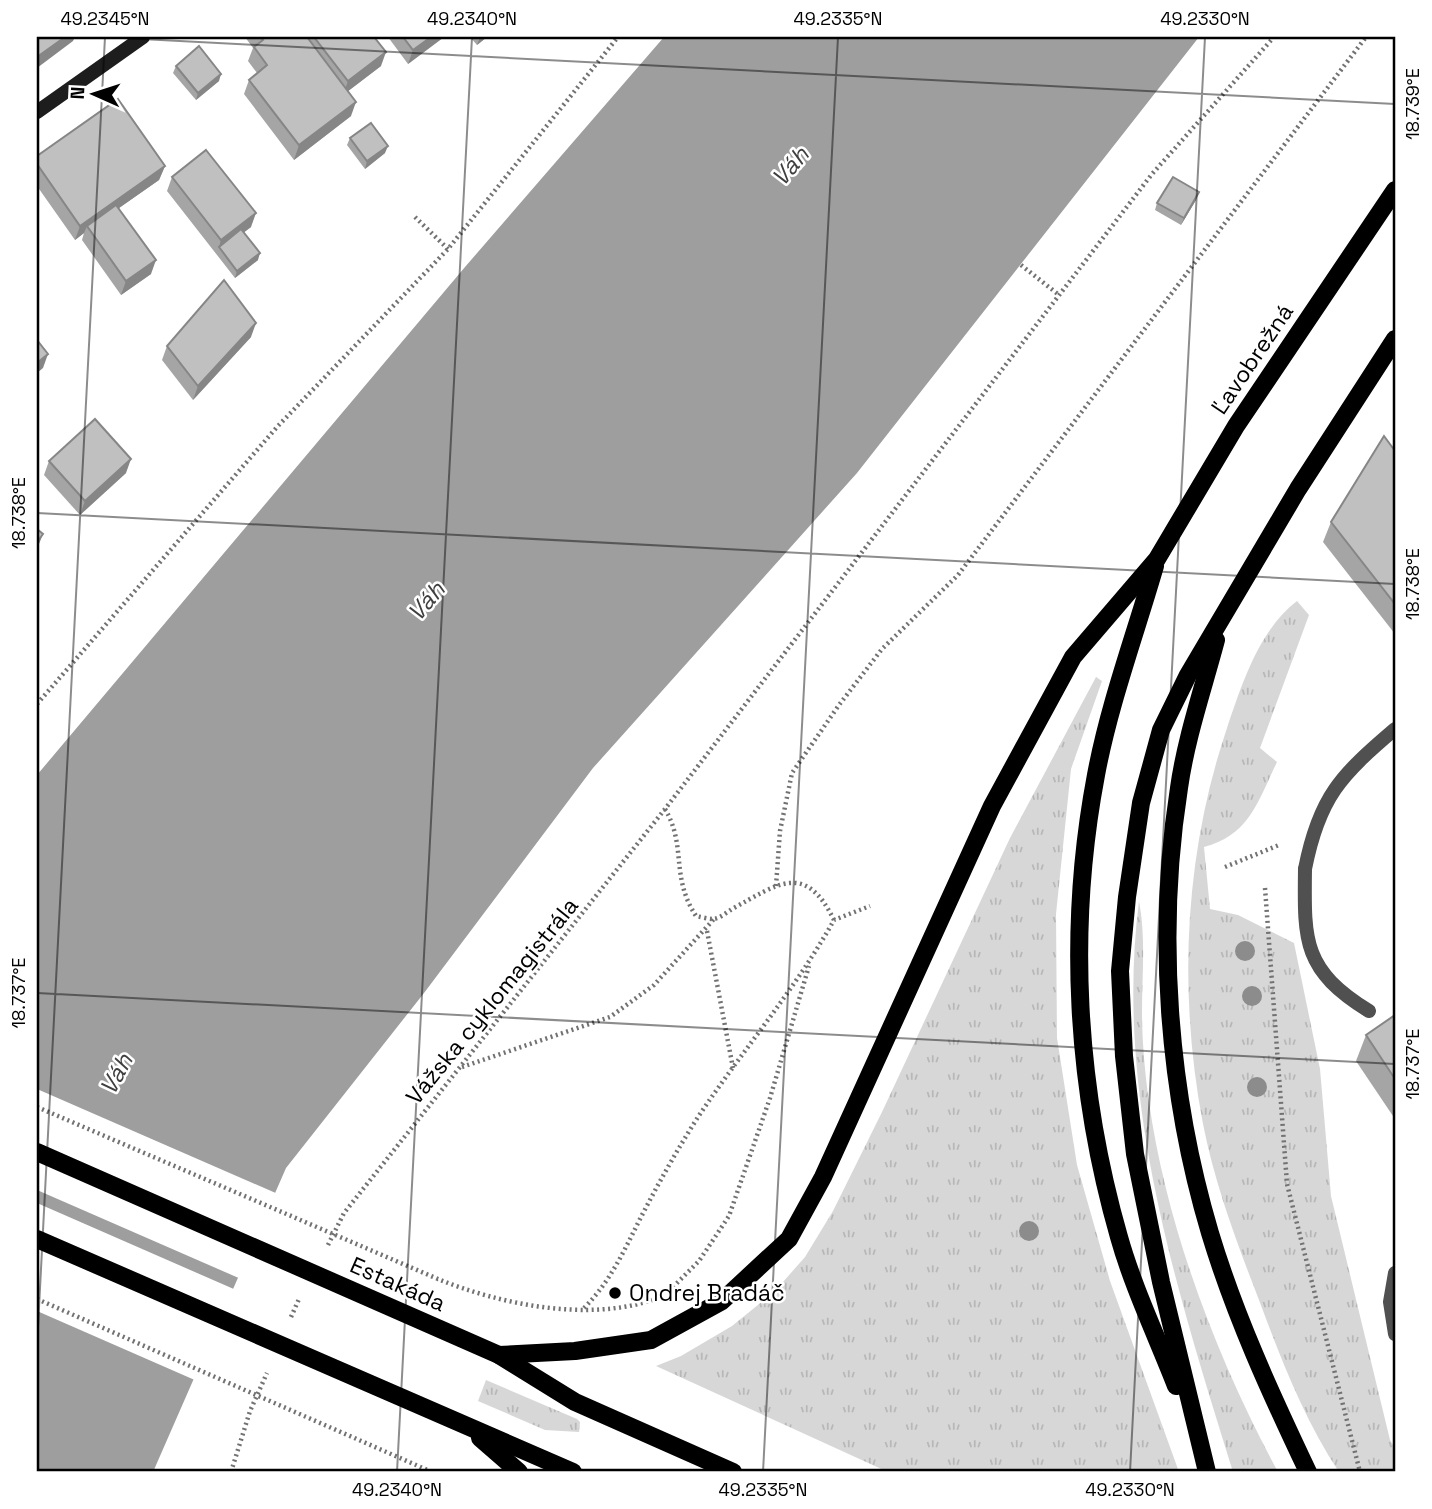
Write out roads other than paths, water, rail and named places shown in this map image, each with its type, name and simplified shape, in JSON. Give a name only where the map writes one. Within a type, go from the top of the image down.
[{"type":"main road","points":[[37,112],[143,37]]},
{"type":"main road","name":"Ľavobrežná","points":[[1157,559],[1237,426],[1395,190]]},
{"type":"main road","points":[[1200,1449],[1135,1154],[1124,1055],[1120,971],[1141,803],[1161,730],[1188,675],[1298,489],[1395,339]]},
{"type":"main road","points":[[499,1355],[575,1351],[650,1340],[722,1301],[789,1239],[823,1177],[992,806],[1073,657],[1157,559]]},
{"type":"main road","points":[[1157,559],[1096,774],[1078,925],[1079,1008],[1096,1139],[1119,1239],[1207,1472]]},
{"type":"main road","points":[[1221,620],[1187,742],[1179,787],[1170,868],[1169,964],[1173,1041],[1184,1111],[1210,1232],[1243,1330],[1308,1472]]},
{"type":"main road","name":"Estakáda","points":[[37,1153],[499,1355],[575,1402],[733,1472]]},
{"type":"main road","points":[[37,1239],[573,1472]]},
{"type":"main road","points":[[467,1426],[519,1472]]},
{"type":"street","points":[[1368,1011],[1338,992],[1314,963],[1307,936],[1305,869],[1313,829],[1347,771],[1395,729]]},
{"type":"street","points":[[1395,1273],[1390,1302],[1395,1334]]},
{"type":"water","name":"Váh","points":[[664,37],[1199,37],[857,473],[593,768],[424,993],[286,1168],[153,1472],[37,1472],[37,775],[465,267]]},
{"type":"place","name":"Ondrej Bradáč","points":[[615,1293]]}]
